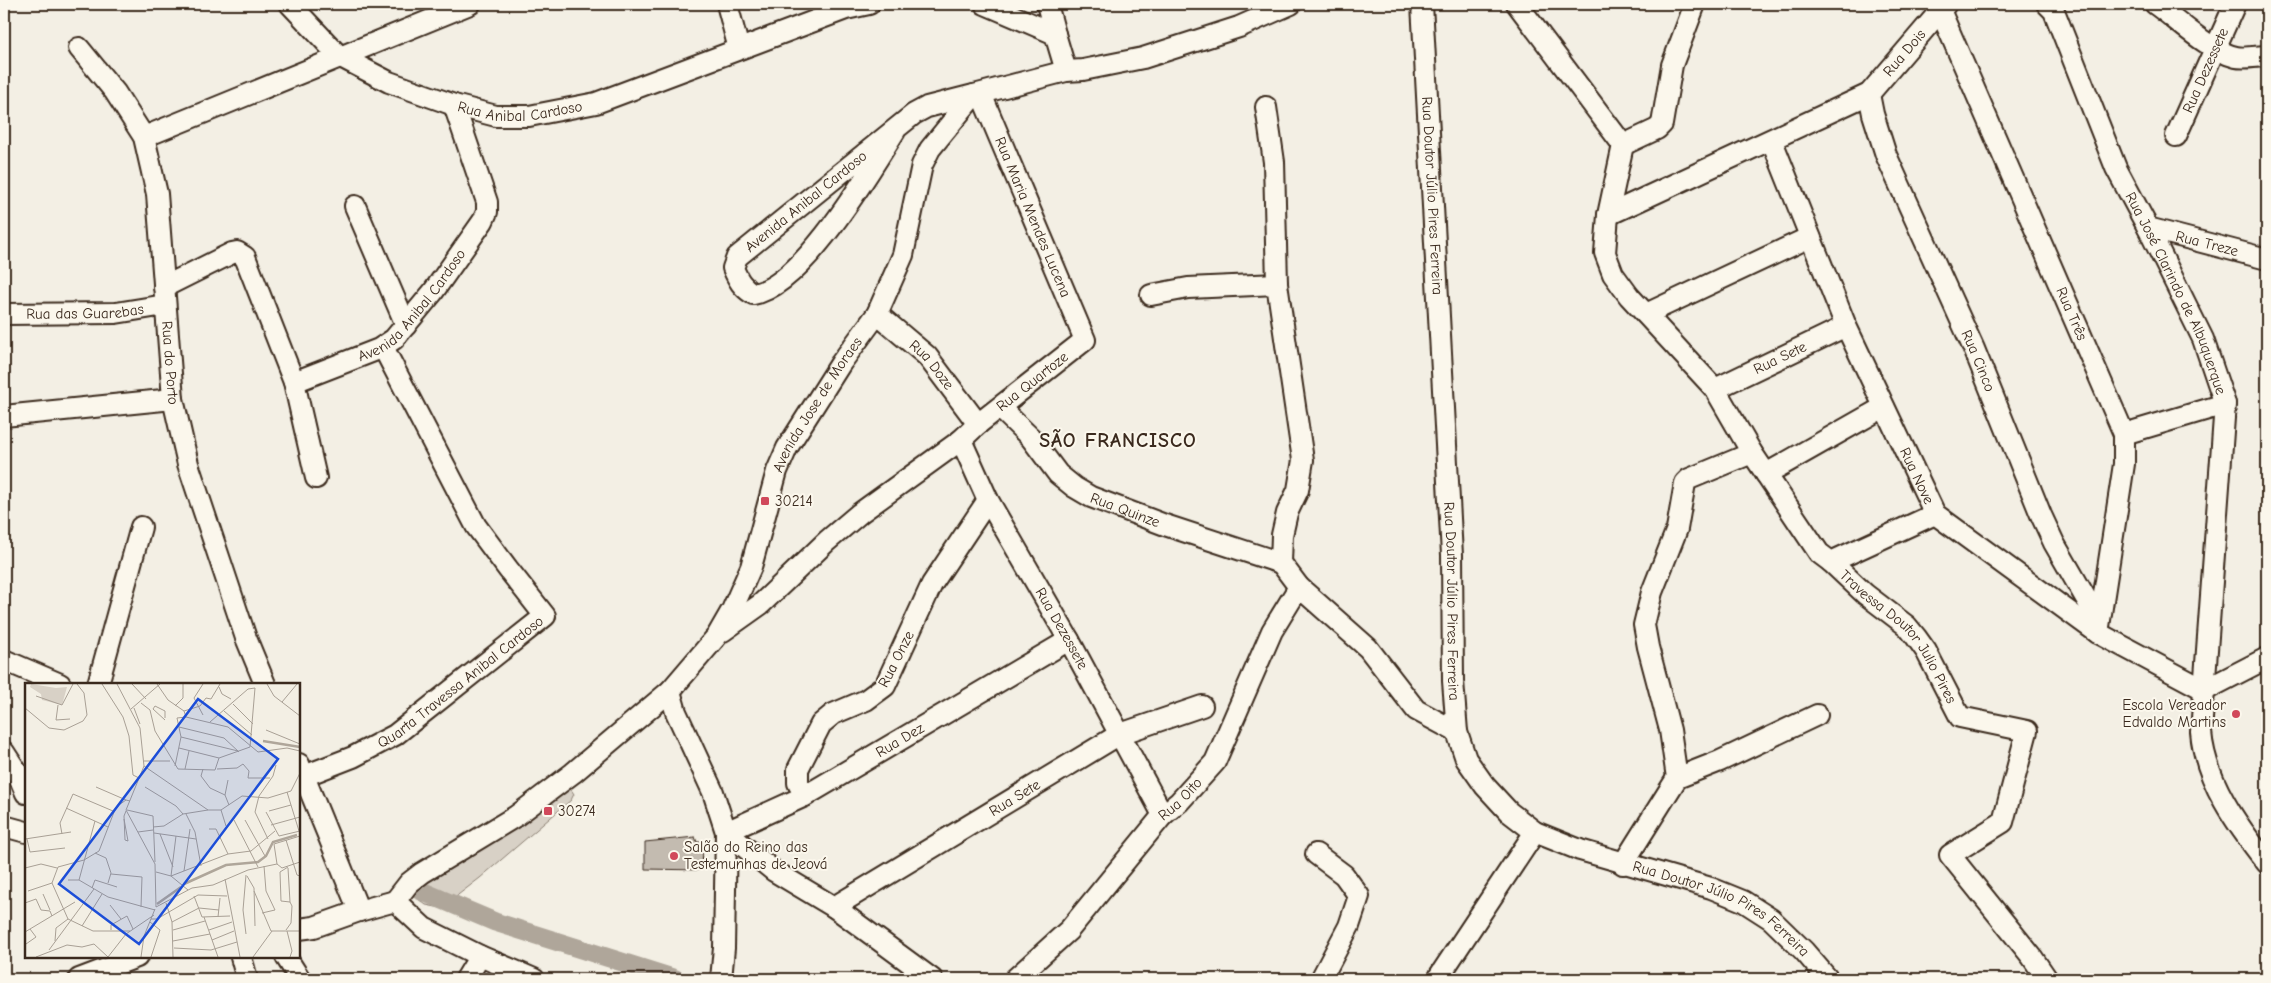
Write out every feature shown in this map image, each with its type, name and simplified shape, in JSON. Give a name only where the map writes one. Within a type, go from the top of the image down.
[{"type":"street","name":"Rua Anibal Cardoso","points":[[290,4],[339,56],[389,82],[454,105],[496,116],[529,116],[596,103],[846,9],[869,4]]},
{"type":"street","points":[[144,136],[470,4]]},
{"type":"street","points":[[727,4],[739,49]]},
{"type":"street","points":[[985,4],[1056,34]]},
{"type":"street","points":[[1047,4],[1066,71]]},
{"type":"street","points":[[977,94],[1066,71],[1083,70],[1143,58],[1239,27],[1291,4]]},
{"type":"street","name":"Rua Doutor Júlio Pires Ferreira","points":[[1422,4],[1452,555],[1453,682],[1457,732],[1466,759],[1485,786],[1509,812],[1535,832],[1580,850],[1711,888],[1743,901],[1771,919],[1804,951],[1828,979]]},
{"type":"street","points":[[1517,4],[1623,145],[1657,129],[1662,124],[1672,65],[1695,4]]},
{"type":"street","points":[[2155,4],[2215,48],[2238,58],[2267,56]]},
{"type":"street","name":"Rua Dezessete","points":[[2176,136],[2235,4]]},
{"type":"street","name":"Rua José Clarindo de Albuquerque","points":[[2054,6],[2116,168],[2203,339],[2225,404],[2201,732],[2202,752],[2212,780],[2247,838],[2267,863]]},
{"type":"street","name":"Rua Dois","points":[[1869,94],[1943,7]]},
{"type":"street","name":"Rua Três","points":[[1943,7],[2124,434],[2124,464],[2098,627]]},
{"type":"street","name":"Rua do Porto","points":[[79,48],[115,92],[144,136],[157,194],[173,399],[188,464],[246,638],[266,683]]},
{"type":"street","name":"Avenida Anibal Cardoso","points":[[895,131],[842,215],[789,275],[761,293],[753,294],[745,289],[733,268],[738,257],[914,114],[927,107],[977,94]]},
{"type":"street","name":"Avenida Jose de Moraes","points":[[394,901],[409,883],[453,852],[524,810],[574,773],[670,691],[717,636],[732,610],[751,567],[777,471],[787,448],[841,364],[877,314],[903,255],[922,165],[930,149],[977,94]]},
{"type":"street","name":"Rua Maria Mendes Lucena","points":[[977,94],[1086,340]]},
{"type":"street","points":[[1608,214],[1772,141],[1869,94]]},
{"type":"street","name":"Rua Cinco","points":[[1869,94],[1873,114],[1886,154],[1974,349],[2041,515],[2098,627]]},
{"type":"street","name":"Avenida Anibal Cardoso","points":[[294,382],[383,347],[394,340],[434,292],[483,221],[487,212],[487,202],[454,105]]},
{"type":"street","points":[[1266,107],[1274,162],[1277,284],[1303,460],[1298,490],[1287,512],[1282,535],[1281,563],[1299,587],[1368,648],[1416,710],[1457,732]]},
{"type":"street","name":"Rua Nove","points":[[1772,141],[1846,326],[1935,514],[2098,627],[2205,690]]},
{"type":"street","name":"Travessa Doutor Julio Pires","points":[[1623,145],[1608,214],[1605,253],[1613,274],[1629,296],[1716,388],[1752,453],[1819,553],[1832,562],[1864,594],[1907,626],[1916,637],[1926,651],[1960,717],[2026,731],[2003,822],[1950,855],[2032,956],[2046,979]]},
{"type":"street","points":[[355,206],[406,325]]},
{"type":"street","name":"Rua Treze","points":[[2148,228],[2267,259]]},
{"type":"street","points":[[1646,314],[1810,237]]},
{"type":"street","name":"Rua das Guarebas","points":[[4,314],[116,313],[165,296],[232,253],[237,252],[245,256],[294,382]]},
{"type":"street","points":[[1151,295],[1188,288],[1277,284]]},
{"type":"street","name":"Rua Doze","points":[[877,314],[927,356],[978,424]]},
{"type":"street","name":"Rua Sete","points":[[1716,388],[1846,326]]},
{"type":"street","name":"Rua Quartoze","points":[[717,636],[761,604],[860,513],[961,440],[978,424],[1086,340]]},
{"type":"street","name":"Quarta Travessa Anibal Cardoso","points":[[301,770],[353,757],[395,735],[545,616],[476,526],[383,347]]},
{"type":"street","points":[[294,382],[316,478]]},
{"type":"street","points":[[4,416],[173,399]]},
{"type":"street","points":[[2124,434],[2225,404]]},
{"type":"street","points":[[1766,474],[1884,407]]},
{"type":"street","name":"Rua Quinze","points":[[1000,408],[1031,438],[1058,474],[1080,490],[1165,525],[1281,563]]},
{"type":"street","name":"Rua Dezessete","points":[[961,440],[988,500],[1069,640],[1163,815]]},
{"type":"street","points":[[1677,778],[1670,730],[1644,625],[1652,592],[1677,528],[1686,483],[1689,479],[1752,453]]},
{"type":"street","name":"Rua Onze","points":[[805,796],[798,782],[798,769],[821,724],[833,714],[866,700],[885,686],[932,584],[988,500]]},
{"type":"street","points":[[1832,562],[1935,514]]},
{"type":"street","points":[[98,683],[141,527]]},
{"type":"street","name":"Rua Oito","points":[[1015,979],[1069,930],[1163,815],[1179,802],[1215,762],[1272,631],[1299,587]]},
{"type":"street","name":"Rua Dez","points":[[726,832],[805,796],[1069,640]]},
{"type":"street","points":[[2205,690],[2267,658]]},
{"type":"street","points":[[4,660],[58,683]]},
{"type":"street","points":[[670,691],[676,712],[712,792],[726,832],[722,979]]},
{"type":"street","name":"Rua Sete","points":[[834,907],[1120,734],[1202,706]]},
{"type":"street","points":[[1623,864],[1677,778],[1720,761],[1817,715]]},
{"type":"street","points":[[4,752],[17,772],[25,791]]},
{"type":"street","points":[[301,770],[359,910]]},
{"type":"street","points":[[4,826],[25,832]]},
{"type":"street","points":[[726,832],[774,871],[834,907],[932,979]]},
{"type":"street","points":[[1440,975],[1535,832]]},
{"type":"street","points":[[1316,854],[1344,875],[1359,896],[1350,926],[1321,979]]},
{"type":"street","points":[[304,926],[394,901],[424,928],[480,956],[534,979]]},
{"type":"street","points":[[466,979],[480,956]]},
{"type":"street","points":[[79,979],[134,958]]},
{"type":"street","points":[[242,958],[248,979]]},
{"type":"street","points":[[287,958],[300,979]]},
{"type":"shaded area","points":[[570,788],[574,794],[571,800],[480,878],[441,908],[426,905],[418,899],[417,886]]},
{"type":"building","name":"Salão do Reino das Testemunhas de Jeová","points":[[695,837],[697,842],[703,842],[702,870],[645,869],[645,842]]},
{"type":"waterway","points":[[419,890],[495,922],[676,979]]},
{"type":"place","name":"30214","points":[[765,501]]},
{"type":"place","name":"Escola Vereador Edvaldo Martins","points":[[2236,714]]},
{"type":"place","name":"30274","points":[[548,811]]},
{"type":"place","name":"Salão do Reino das Testemunhas de Jeová","points":[[674,856]]},
{"type":"district","name":"SÃO FRANCISCO","points":[[1118,440]]}]
